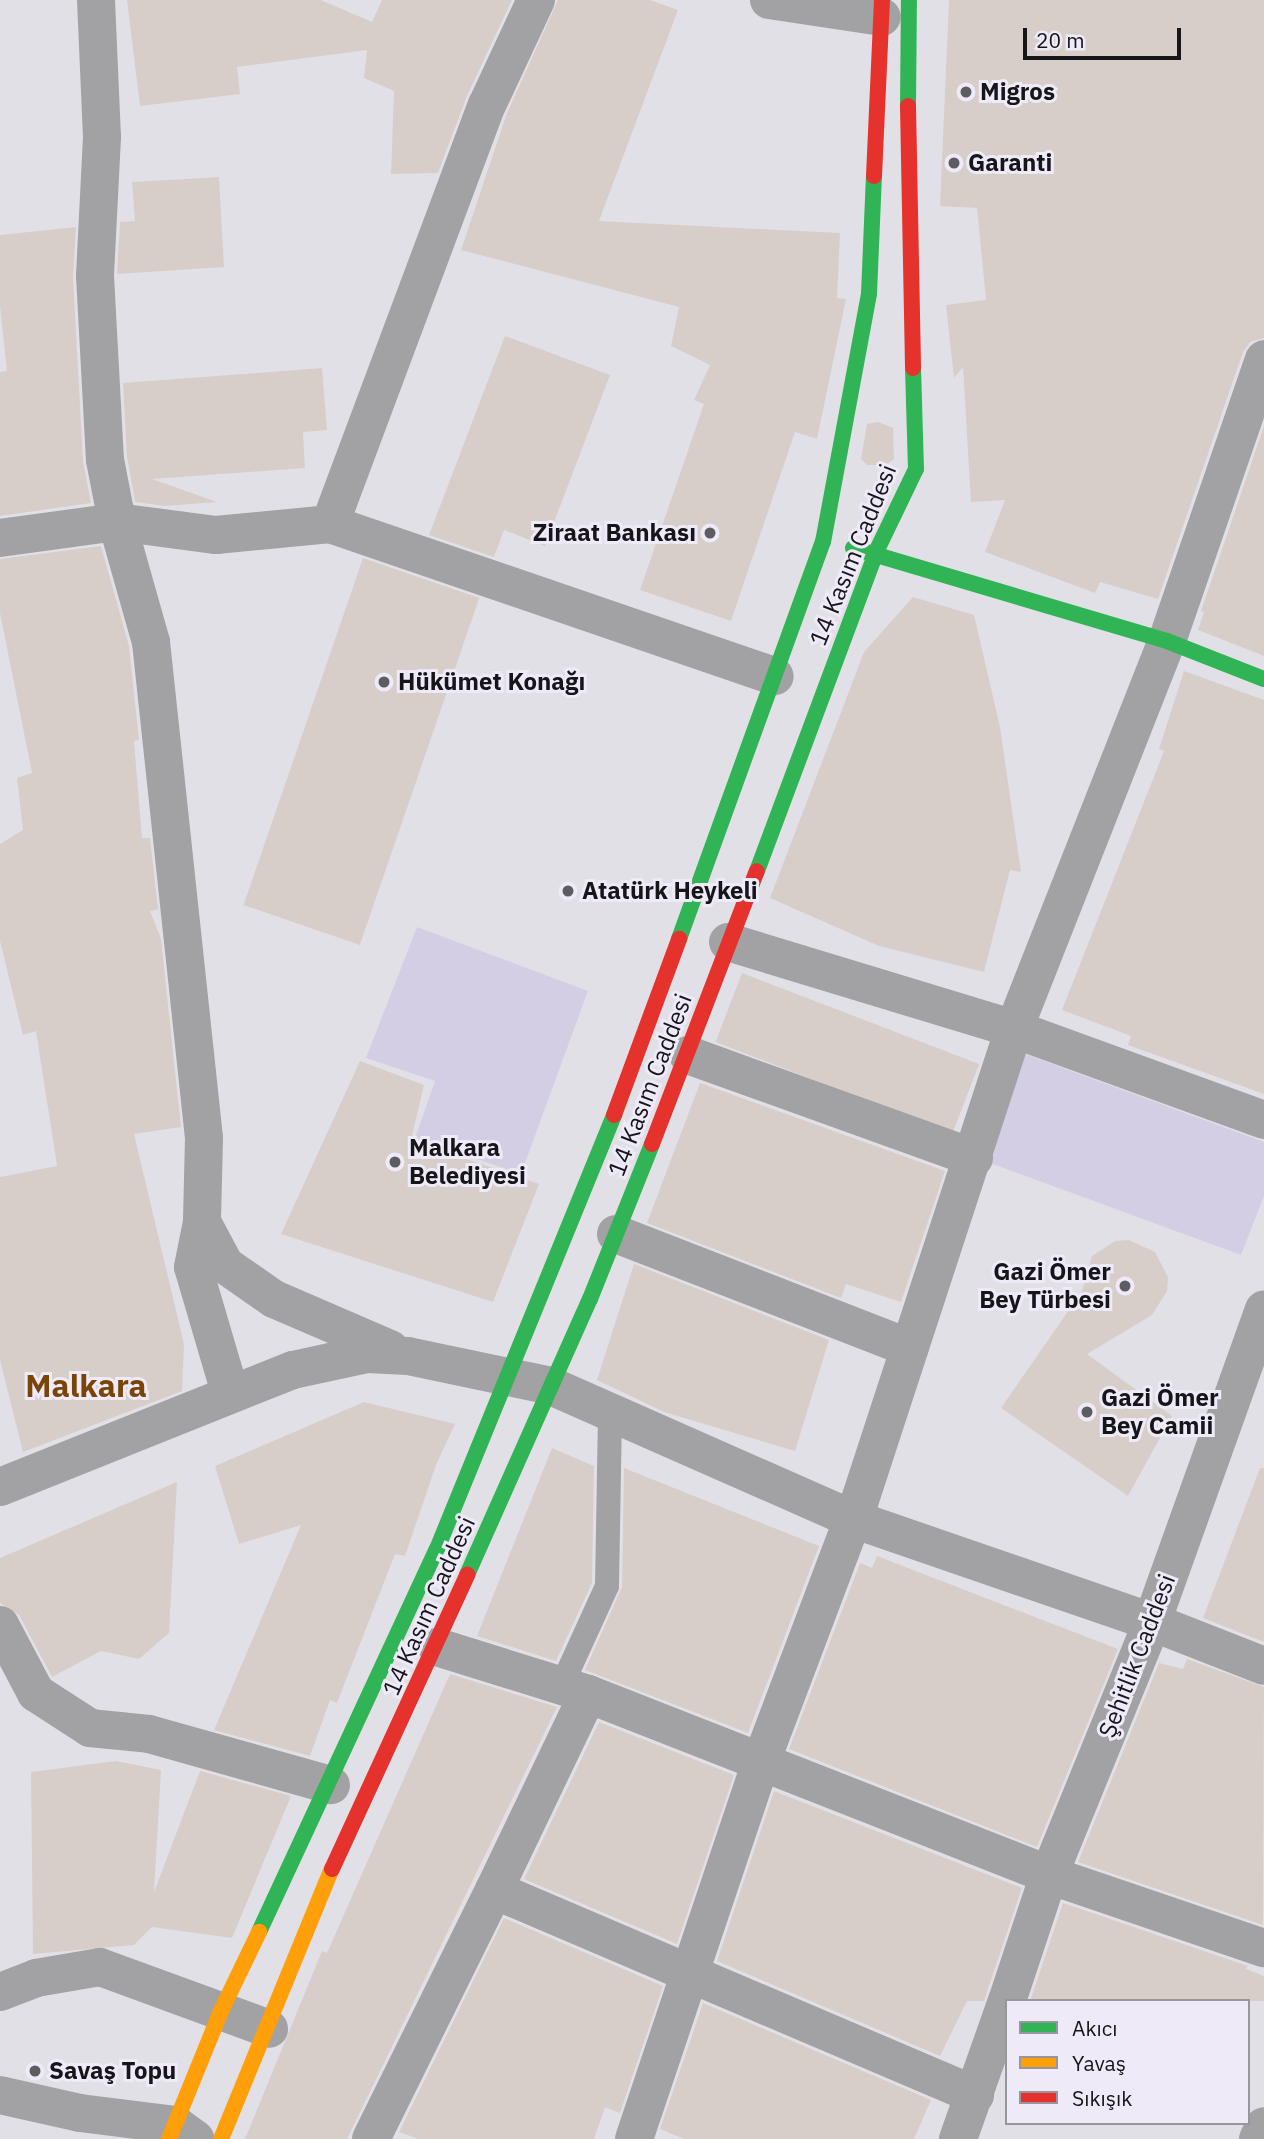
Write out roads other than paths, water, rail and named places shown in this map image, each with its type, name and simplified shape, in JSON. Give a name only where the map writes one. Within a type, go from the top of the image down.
[{"type":"street","points":[[96,0],[102,137],[95,276],[105,460],[117,522],[151,642],[204,1138],[202,1222],[193,1267],[230,1393]]},
{"type":"street","points":[[330,524],[487,104],[536,0]]},
{"type":"street","points":[[769,0],[887,4]]},
{"type":"street","name":"14 Kasım Caddesi","points":[[180,2134],[221,2011],[331,1785],[508,1377],[625,1088],[824,542],[869,293],[887,4]]},
{"type":"street","name":"14 Kasım Caddesi","points":[[220,2139],[269,2029],[340,1850],[359,1819],[437,1647],[616,1234],[688,1055],[876,552],[916,469],[906,187],[887,4]]},
{"type":"street","points":[[634,2139],[691,1977],[761,1762],[853,1519],[974,1158],[1014,1029],[1167,641],[1264,359]]},
{"type":"street","points":[[0,538],[117,522],[216,534],[330,524],[775,676]]},
{"type":"street","points":[[824,542],[876,552],[1167,641],[1264,678]]},
{"type":"street","points":[[728,942],[1014,1029],[1264,1120]]},
{"type":"street","points":[[688,1055],[974,1158]]},
{"type":"street","points":[[202,1222],[225,1265],[274,1299],[328,1326],[408,1356],[551,1386],[853,1519],[1152,1622],[1264,1666]]},
{"type":"street","points":[[616,1234],[910,1348]]},
{"type":"street","name":"Şehitlik Caddesi","points":[[1008,1999],[1049,1875],[1152,1622],[1264,1309]]},
{"type":"street","points":[[0,1487],[230,1393],[341,1357],[408,1356]]},
{"type":"street","points":[[0,1625],[36,1693],[90,1728],[149,1734],[331,1785]]},
{"type":"street","points":[[437,1647],[575,1690],[1049,1875],[1264,1948]]},
{"type":"street","points":[[371,2139],[494,1890],[575,1690]]},
{"type":"street","points":[[494,1890],[691,1977],[975,2095]]},
{"type":"street","points":[[0,1992],[36,1978],[100,1966],[269,2029]]},
{"type":"street","name":"Şehitlik Caddesi","points":[[958,2139],[1005,2007]]},
{"type":"street","points":[[0,2095],[180,2134]]},
{"type":"street","points":[[1258,2139],[1264,2126]]},
{"type":"lane","points":[[575,1690],[607,1586],[610,1412]]},
{"type":"place","name":"Migros","points":[[966,92]]},
{"type":"place","name":"Garanti","points":[[954,163]]},
{"type":"place","name":"Ziraat Bankası","points":[[710,533]]},
{"type":"place","name":"Hükümet Konağı","points":[[384,682]]},
{"type":"place","name":"Atatürk Heykeli","points":[[568,891]]},
{"type":"place","name":"Malkara Belediyesi","points":[[395,1162]]},
{"type":"place","name":"Gazi Ömer Bey Türbesi","points":[[1125,1286]]},
{"type":"place","name":"Gazi Ömer Bey Camii","points":[[1087,1412]]},
{"type":"place","name":"Savaş Topu","points":[[35,2071]]},
{"type":"district","name":"Malkara","points":[[86,1385]]}]
